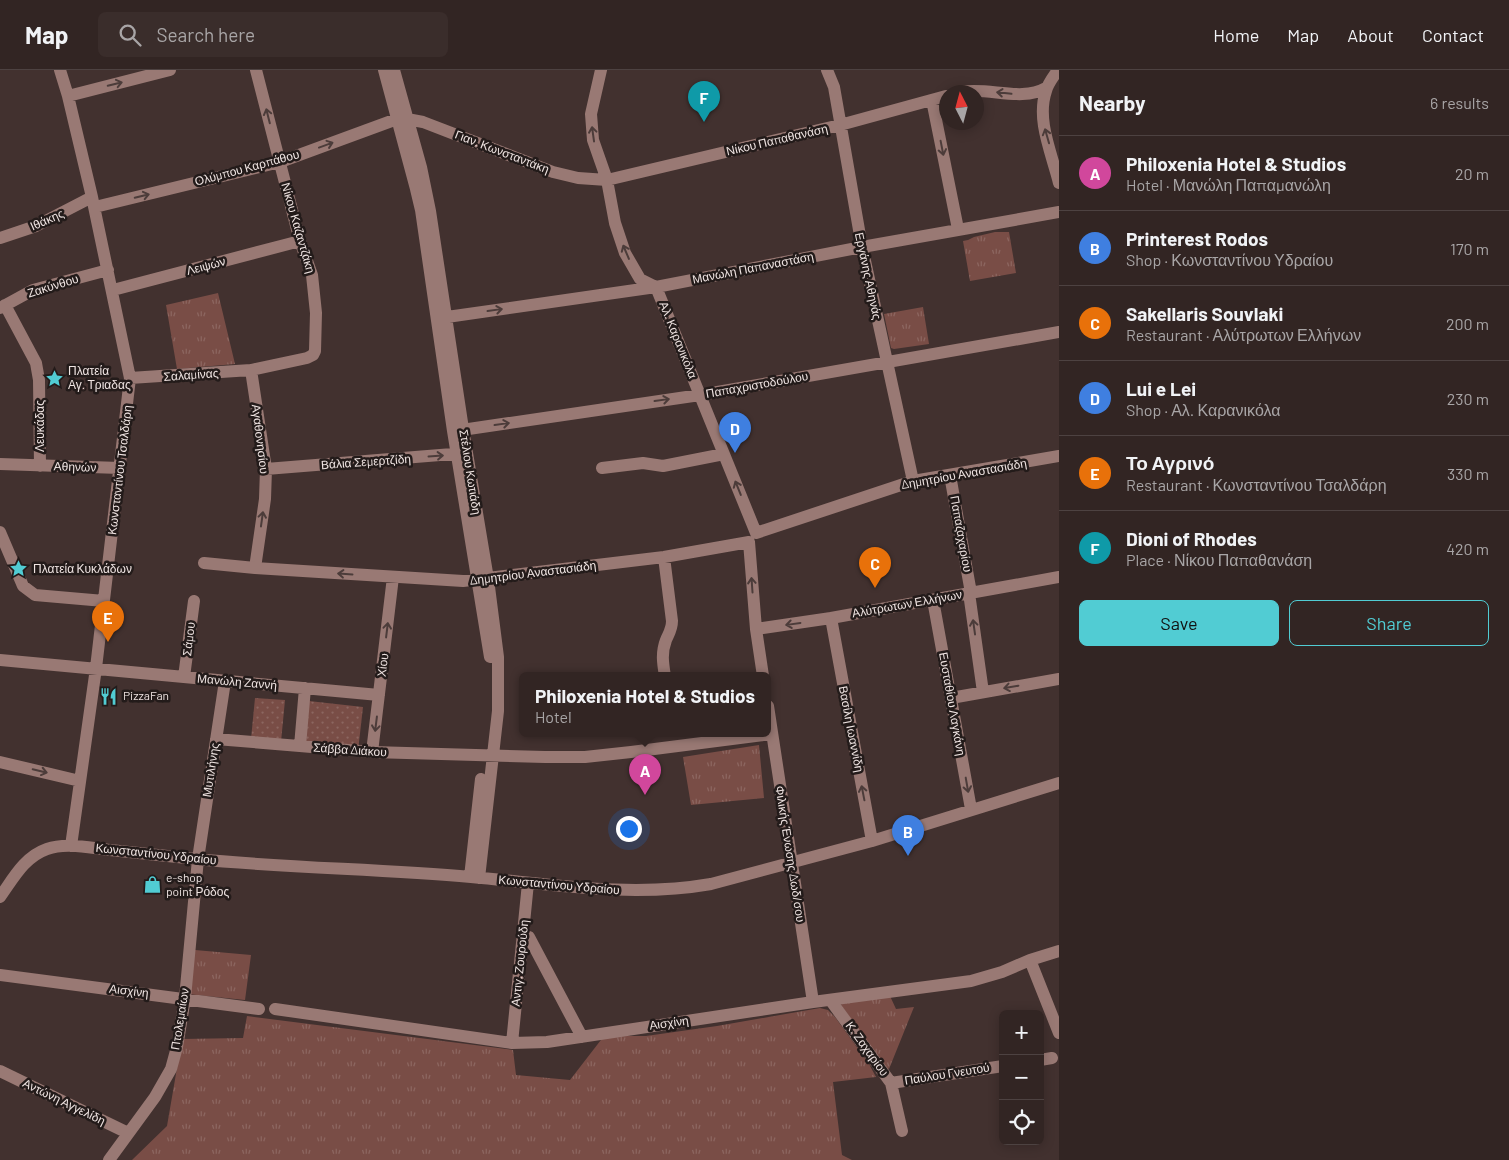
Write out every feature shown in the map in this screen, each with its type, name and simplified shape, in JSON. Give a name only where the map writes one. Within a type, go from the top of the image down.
[{"type":"street","name":"Κωνσταντίνου Τσαλδάρη","points":[[60,70],[94,202],[130,378],[96,668],[71,846]]},
{"type":"street","points":[[68,96],[170,70]]},
{"type":"street","name":"Νίκου Καζαντζάκη","points":[[251,370],[308,358],[312,355],[315,351],[316,313],[312,275],[300,241],[256,70]]},
{"type":"street","name":"Στέλιου Κωτιάδη","points":[[384,70],[427,195],[447,317],[458,430]]},
{"type":"street","name":"Στέλιου Κωτιάδη","points":[[394,70],[425,236],[483,580],[491,692],[488,755],[474,878]]},
{"type":"street","points":[[601,70],[590,114],[593,140],[607,180],[615,223],[625,252],[640,279],[656,287]]},
{"type":"street","name":"Εργάνης Αθηνάς","points":[[827,70],[834,87],[862,247],[913,481]]},
{"type":"street","points":[[1058,70],[1046,88],[1042,107],[1042,121],[1059,183]]},
{"type":"street","points":[[984,91],[1028,94],[1038,93],[1046,88]]},
{"type":"street","name":"Νίκου Παπαθανάση","points":[[607,180],[840,125],[939,98]]},
{"type":"street","points":[[932,100],[958,229]]},
{"type":"street","name":"Ολύμπου Καρπάθου","points":[[94,202],[280,162],[402,119]]},
{"type":"street","name":"Γιαν. Κωνσταντάκη","points":[[402,119],[423,122],[553,172],[578,178],[607,180]]},
{"type":"street","name":"Ιθάκης","points":[[0,238],[36,226],[94,202]]},
{"type":"street","name":"Μανώλη Παπαναστάση","points":[[447,317],[656,287],[958,229],[1059,212]]},
{"type":"street","name":"Λειψών","points":[[113,290],[300,241]]},
{"type":"street","name":"Ζακύνθου","points":[[3,307],[33,290],[108,270]]},
{"type":"street","name":"Αλ. Καρανικόλα","points":[[656,287],[724,454],[753,538]]},
{"type":"street","name":"Λευκάδας","points":[[3,307],[36,362],[39,380],[40,466]]},
{"type":"street","name":"Παπαχριστοδούλου","points":[[458,430],[700,395],[1059,332]]},
{"type":"street","name":"Σαλαμίνας","points":[[130,378],[251,370]]},
{"type":"street","name":"Αγαθονησίου","points":[[251,370],[266,469],[265,498],[255,568]]},
{"type":"street","name":"Βάλια Σεμερτζίδη","points":[[266,469],[462,454]]},
{"type":"street","points":[[602,468],[643,463],[663,466],[724,454]]},
{"type":"street","name":"Δημητρίου Αναστασιάδη","points":[[204,563],[450,581],[483,580],[664,556],[753,538],[913,481],[1059,456]]},
{"type":"street","name":"Αθηνών","points":[[0,464],[120,468]]},
{"type":"street","name":"Παπαζαχαρίου","points":[[950,475],[970,593],[983,692]]},
{"type":"street","points":[[0,532],[23,586],[35,595],[104,602]]},
{"type":"street","points":[[753,538],[756,629],[762,672]]},
{"type":"street","points":[[664,556],[672,621],[672,629],[666,640],[662,655],[664,672]]},
{"type":"street","name":"Χίου","points":[[372,752],[393,577]]},
{"type":"street","name":"Αλύτρωτων Ελλήνων","points":[[756,629],[830,618],[1059,577]]},
{"type":"street","name":"Ευσταθίου Λαγκάνη","points":[[933,600],[971,809]]},
{"type":"street","name":"Σάμου","points":[[184,677],[194,601]]},
{"type":"street","name":"Βασίλη Ιωαννίδη","points":[[830,618],[872,841]]},
{"type":"street","name":"Μανώλη Ζαννή","points":[[0,660],[379,696]]},
{"type":"street","points":[[951,698],[1059,679]]},
{"type":"street","name":"Μυτιλήνης","points":[[198,859],[225,681]]},
{"type":"street","points":[[300,746],[305,688]]},
{"type":"street","name":"Φιλικής Ένωσης Δωδ/σου","points":[[771,727],[813,1002]]},
{"type":"street","name":"Σάββα Διάκου","points":[[216,739],[372,752],[586,757],[675,740],[724,737]]},
{"type":"street","points":[[0,762],[80,781]]},
{"type":"street","name":"Κωνσταντίνου Υδραίου","points":[[4,884],[31,858],[46,849],[71,846],[198,859],[593,888],[640,891],[666,890],[711,884],[872,841],[1059,782]]},
{"type":"street","name":"Πτολεμαίων","points":[[109,1160],[155,1097],[171,1068],[177,1047],[185,998],[198,859]]},
{"type":"street","name":"Αντιγ. Ζουρούδη","points":[[512,1043],[528,883]]},
{"type":"street","points":[[0,897],[4,884]]},
{"type":"street","points":[[529,937],[582,1037]]},
{"type":"street","name":"Αισχίνη","points":[[275,1009],[512,1043],[547,1042],[971,980],[1002,972],[1030,960],[1059,951]]},
{"type":"street","points":[[1030,960],[1059,1033]]},
{"type":"street","name":"Αισχίνη","points":[[0,975],[259,1009]]},
{"type":"street","name":"Κ. Ζαχαρίου","points":[[831,1000],[891,1083],[902,1131]]},
{"type":"street","name":"Παύλου Γνευτού","points":[[891,1083],[999,1067]]},
{"type":"street","name":"Αντώνη Αγγελίδη","points":[[0,1071],[128,1132]]},
{"type":"green space","points":[[995,232],[1009,232],[1016,273],[970,281],[963,241]]},
{"type":"green space","points":[[218,293],[235,364],[177,369],[166,305]]},
{"type":"green space","points":[[923,307],[929,344],[891,348],[884,314]]},
{"type":"green space","points":[[255,698],[285,700],[281,742],[251,739]]},
{"type":"green space","points":[[309,701],[363,707],[358,751],[305,746]]},
{"type":"green space","points":[[759,745],[764,798],[691,805],[683,757]]},
{"type":"green space","points":[[195,950],[251,955],[245,1000],[187,994]]},
{"type":"green space","points":[[890,996],[896,1009],[914,1007],[889,1069],[885,1067],[841,1005],[843,1000]]},
{"type":"green space","points":[[820,1008],[828,1010],[835,1017],[869,1064],[876,1077],[833,1082],[842,1155],[852,1160],[132,1160],[167,1126],[182,1039],[243,1038],[247,1016],[513,1050],[516,1075],[570,1080],[604,1036],[646,1036]]},
{"type":"place","name":"Dioni of Rhodes","points":[[704,122]]},
{"type":"place","name":"Πλατεία Αγ. Τριαδας","points":[[54,378]]},
{"type":"place","name":"Lui e Lei","points":[[735,453]]},
{"type":"place","name":"Πλατεία Κυκλάδων","points":[[19,569]]},
{"type":"place","name":"Sakellaris Souvlaki","points":[[875,588]]},
{"type":"place","name":"Το Αγρινό","points":[[108,642]]},
{"type":"place","name":"PizzaFan","points":[[109,696]]},
{"type":"place","name":"Philoxenia Hotel & Studios","points":[[645,795]]},
{"type":"place","name":"Printerest Rodos","points":[[908,856]]},
{"type":"place","name":"e-shop point Ρόδος","points":[[152,885]]}]
